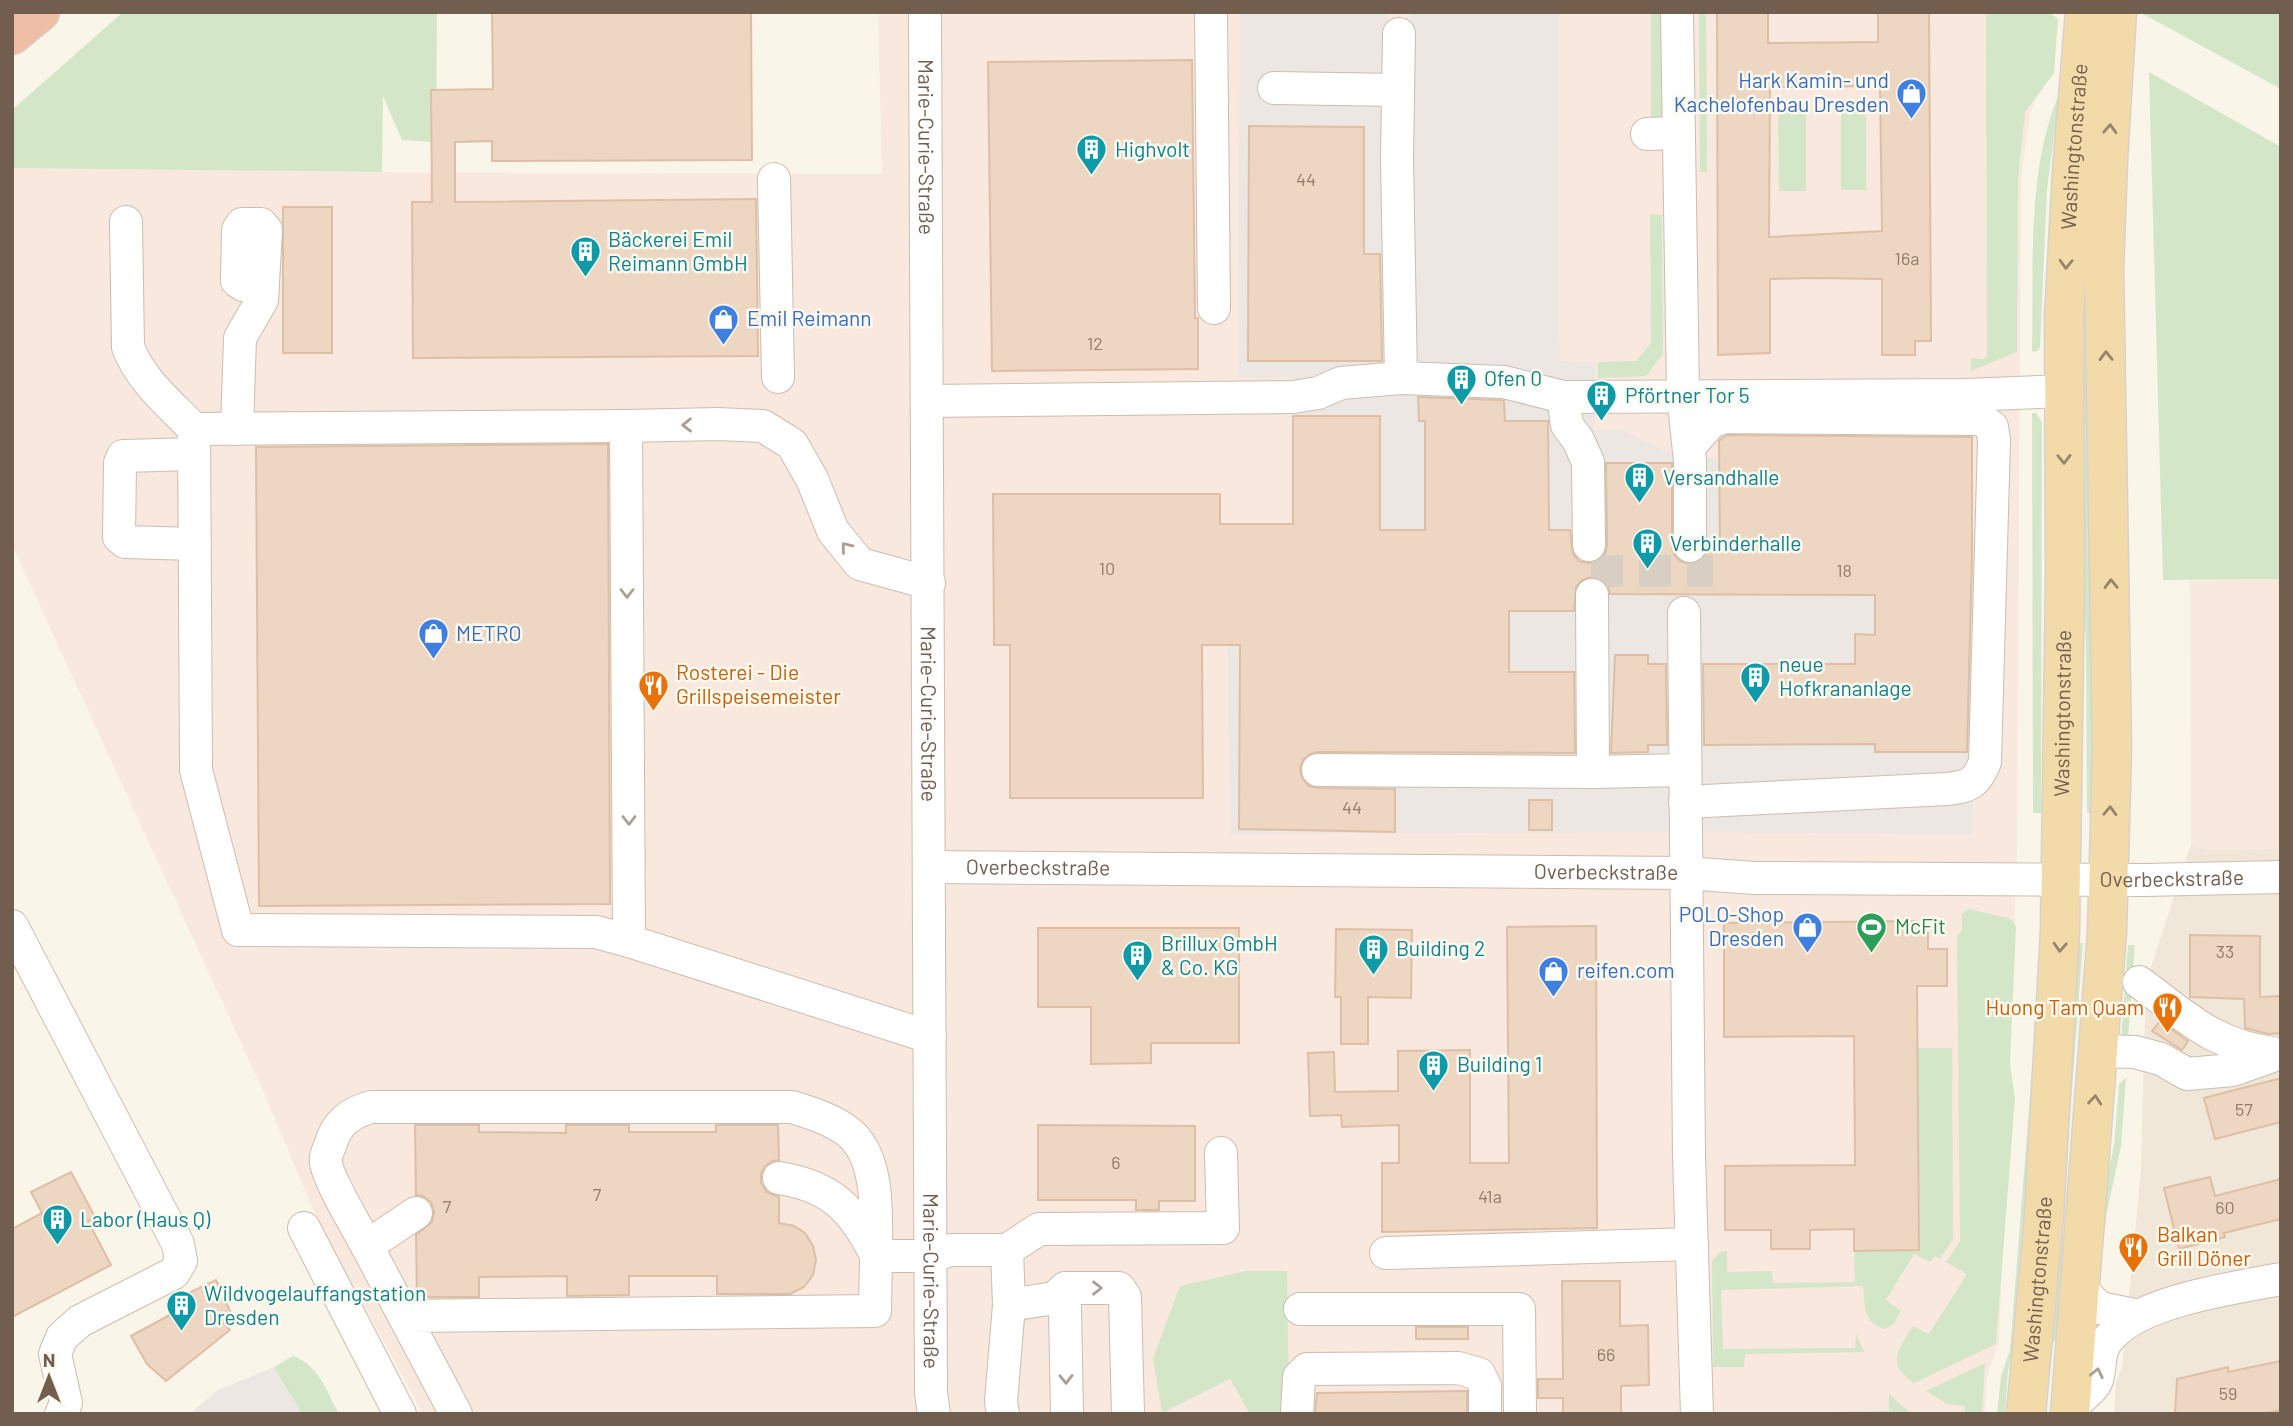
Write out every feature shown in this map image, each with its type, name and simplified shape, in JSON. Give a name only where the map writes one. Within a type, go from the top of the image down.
[{"type":"highway","points":[[12,35],[40,12]]},
{"type":"main road","name":"Washingtonstraße","points":[[2027,1396],[2055,1048],[2062,879],[2065,591],[2063,391],[2067,237],[2100,24]]},
{"type":"main road","name":"Washingtonstraße","points":[[2071,1410],[2099,1051],[2109,880],[2112,748],[2100,24]]},
{"type":"street","name":"Marie-Curie-Straße","points":[[925,12],[931,1393],[934,1414]]},
{"type":"street","points":[[1211,12],[1214,308]]},
{"type":"street","points":[[1677,12],[1683,395],[1689,447],[1690,546]]},
{"type":"street","points":[[1399,34],[1397,159],[1401,378]]},
{"type":"street","points":[[1273,88],[1398,90]]},
{"type":"street","points":[[1647,134],[1679,133]]},
{"type":"street","points":[[774,179],[778,377]]},
{"type":"street","points":[[126,222],[128,347],[135,365],[148,384],[194,442],[196,770],[238,930],[596,932],[930,1037]]},
{"type":"street","points":[[237,429],[240,338],[262,300],[263,287]]},
{"type":"street","points":[[928,401],[1293,397],[1318,393],[1340,383],[1401,378],[1504,382],[1563,397],[1966,395],[2063,391]]},
{"type":"street","points":[[1563,397],[1567,425],[1578,440],[1588,462],[1589,545]]},
{"type":"street","points":[[1685,802],[1948,789],[1966,787],[1979,778],[1985,762],[1994,440],[1992,426],[1981,419],[1724,417],[1711,422],[1689,447]]},
{"type":"street","points":[[195,544],[125,542],[119,537],[120,463],[123,456],[194,442],[237,429],[718,424],[763,426],[792,444],[812,478],[833,531],[860,564],[929,583]]},
{"type":"street","points":[[626,426],[629,941]]},
{"type":"street","points":[[1592,595],[1593,772]]},
{"type":"street","points":[[1684,613],[1685,873],[1698,1414]]},
{"type":"street","points":[[1318,770],[1685,770]]},
{"type":"street","name":"Overbeckstraße","points":[[930,867],[1685,873],[1755,878],[2109,880],[2281,877]]},
{"type":"street","points":[[12,926],[178,1244],[181,1261],[174,1273],[80,1321],[62,1337],[55,1354],[66,1403],[61,1414]]},
{"type":"street","points":[[2139,982],[2196,1026],[2223,1041],[2251,1050],[2279,1054]]},
{"type":"street","points":[[2099,1051],[2135,1052],[2161,1059],[2187,1074],[2233,1070],[2279,1054]]},
{"type":"street","points":[[404,1316],[875,1311],[875,1198],[871,1172],[863,1152],[849,1133],[827,1119],[792,1107],[371,1107],[354,1112],[341,1122],[331,1140],[325,1161],[331,1177],[367,1246],[404,1316],[456,1414]]},
{"type":"street","points":[[876,1256],[931,1256],[951,1250],[1007,1250],[1040,1229],[1223,1228],[1222,1153]]},
{"type":"street","points":[[779,1178],[804,1182],[834,1197],[862,1227],[876,1256]]},
{"type":"street","points":[[367,1246],[416,1213]]},
{"type":"street","points":[[304,1228],[400,1414]]},
{"type":"street","points":[[1386,1253],[1692,1244]]},
{"type":"street","points":[[1003,1414],[1000,1401],[1009,1305],[1007,1250]]},
{"type":"street","points":[[2027,1396],[2076,1331],[2139,1316],[2178,1301],[2281,1279]]},
{"type":"street","points":[[1009,1305],[1055,1298],[1065,1288],[1119,1288],[1125,1297],[1128,1414]]},
{"type":"street","points":[[2080,1289],[2100,1308],[2139,1316]]},
{"type":"street","points":[[1055,1298],[1065,1308],[1067,1414]]},
{"type":"street","points":[[1300,1309],[1519,1309],[1520,1414]]},
{"type":"street","points":[[2071,1410],[2096,1382],[2101,1350],[2113,1333],[2139,1316]]},
{"type":"street","points":[[1297,1414],[1299,1377],[1307,1369],[1458,1368],[1479,1374],[1485,1386],[1485,1414]]},
{"type":"shaded area","points":[[878,12],[2051,12],[2046,75],[2030,114],[2021,179],[2017,851],[1999,1342],[1987,1377],[1985,1414],[423,1414],[319,1223],[261,1086],[12,545],[12,168],[882,174]]},
{"type":"shaded area","points":[[1240,12],[1388,12],[1388,31],[1410,31],[1410,12],[1559,12],[1560,361],[1595,362],[1594,430],[1621,430],[1685,460],[1719,458],[1719,432],[1973,425],[1973,834],[1230,834],[1227,611],[1233,523],[1292,523],[1293,378],[1238,377]]},
{"type":"shaded area","points":[[2281,579],[2281,848],[2211,850],[2191,845],[2190,581]]},
{"type":"shaded area","points":[[2191,845],[2211,850],[2281,848],[2281,1414],[2114,1414],[2116,1382],[2122,1367],[2141,1170],[2146,982]]},
{"type":"shaded area","points":[[274,1367],[302,1414],[190,1414],[218,1390]]},
{"type":"green space","points":[[123,12],[437,12],[436,142],[402,140],[383,96],[382,172],[12,168],[12,110]]},
{"type":"green space","points":[[1651,12],[1663,12],[1663,115],[1651,121]]},
{"type":"green space","points":[[1699,12],[1706,12],[1707,172],[1700,172]]},
{"type":"green space","points":[[1986,12],[2049,12],[2058,19],[2054,73],[2025,112],[2018,179],[2017,352],[1971,371],[1971,358],[1984,359],[1987,355]]},
{"type":"green space","points":[[2140,12],[2281,12],[2281,89],[2143,14]]},
{"type":"green space","points":[[2149,72],[2281,147],[2281,579],[2163,580]]},
{"type":"green space","points":[[2067,79],[2054,136],[2047,189],[2040,348],[2032,352],[2033,248],[2038,176],[2044,141]]},
{"type":"green space","points":[[1778,110],[1806,110],[1806,191],[1779,191]]},
{"type":"green space","points":[[1841,111],[1866,111],[1866,190],[1841,190]]},
{"type":"green space","points":[[2084,156],[2099,813],[2087,813],[2086,642],[2077,514]]},
{"type":"green space","points":[[1650,214],[1662,215],[1663,354],[1646,376],[1598,378],[1598,362],[1636,361],[1651,343]]},
{"type":"green space","points":[[2032,413],[2036,413],[2042,422],[2041,813],[2033,813]]},
{"type":"green space","points":[[1968,909],[2008,918],[2016,927],[2010,1064],[2015,1098],[1996,1344],[1914,1383],[1899,1369],[1899,1349],[1913,1326],[1929,1334],[1967,1274],[1946,1262],[1960,1241],[1957,936],[1962,930],[1962,914]]},
{"type":"green space","points":[[2072,943],[2083,943],[2062,1225],[2065,1287],[2063,1333],[2044,1352]]},
{"type":"green space","points":[[2128,945],[2135,945],[2128,1039],[2121,1038]]},
{"type":"green space","points":[[1918,1048],[1952,1048],[1953,1239],[1940,1259],[1935,1256],[1930,1262],[1914,1254],[1886,1300],[1901,1311],[1893,1325],[1884,1329],[1868,1317],[1863,1286],[1721,1290],[1723,1349],[1855,1348],[1856,1333],[1864,1352],[1745,1354],[1744,1367],[1713,1367],[1712,1261],[1720,1252],[1727,1251],[1727,1272],[1772,1271],[1773,1283],[1855,1282],[1854,1251],[1919,1250]]},
{"type":"green space","points":[[2033,1058],[2037,1106],[2019,1328],[2008,1371],[2005,1414],[1997,1414],[2001,1376],[2010,1350]]},
{"type":"green space","points":[[2126,1078],[2121,1146],[2107,1212],[2100,1267],[2100,1210],[2114,1145],[2119,1084]]},
{"type":"green space","points":[[1246,1271],[1287,1271],[1289,1414],[1250,1414],[1230,1379],[1162,1413],[1153,1358],[1180,1286]]},
{"type":"green space","points":[[293,1356],[309,1365],[315,1372],[339,1414],[302,1414],[274,1367]]},
{"type":"green space","points":[[1985,1363],[1982,1414],[1965,1414],[1965,1406],[1947,1404],[1926,1391]]},
{"type":"green space","points":[[1889,1394],[1912,1414],[1773,1413],[1889,1411]]},
{"type":"building","points":[[492,12],[751,12],[752,160],[492,161],[492,141],[455,142],[455,202],[756,199],[758,356],[413,358],[412,202],[432,202],[431,90],[493,89]]},
{"type":"building","points":[[1717,12],[1768,12],[1768,43],[1878,42],[1878,12],[1929,12],[1931,341],[1915,341],[1915,355],[1882,355],[1882,279],[1770,279],[1770,353],[1718,355]],"holes":[[[1880,86],[1882,231],[1769,237],[1770,87]]]},
{"type":"building","name":"Highvolt","points":[[1192,60],[1198,369],[992,371],[988,62]]},
{"type":"building","points":[[1249,126],[1364,127],[1364,254],[1380,254],[1382,361],[1248,361]]},
{"type":"building","points":[[283,207],[332,207],[332,353],[283,353]]},
{"type":"building","points":[[1418,397],[1501,400],[1504,401],[1505,421],[1548,421],[1549,530],[1570,530],[1573,554],[1579,561],[1589,563],[1599,560],[1607,545],[1606,463],[1672,463],[1672,547],[1674,555],[1680,561],[1691,564],[1699,562],[1705,556],[1708,547],[1720,547],[1719,441],[1727,435],[1972,437],[1967,752],[1875,752],[1875,744],[1704,745],[1703,664],[1855,664],[1855,634],[1875,635],[1875,595],[1610,594],[1602,579],[1591,577],[1582,580],[1576,587],[1574,611],[1509,611],[1509,672],[1574,672],[1575,753],[1318,752],[1303,760],[1300,769],[1302,778],[1309,786],[1395,789],[1395,832],[1239,829],[1240,645],[1202,645],[1203,798],[1010,798],[1010,645],[994,645],[993,494],[1220,494],[1220,524],[1293,524],[1293,416],[1380,416],[1380,530],[1425,530],[1425,421],[1419,421]]},
{"type":"building","name":"METRO","points":[[608,444],[610,904],[259,906],[256,447]]},
{"type":"building","points":[[1615,655],[1648,655],[1648,664],[1666,664],[1667,745],[1648,745],[1648,752],[1611,753]]},
{"type":"building","points":[[1529,800],[1552,800],[1552,830],[1529,830]]},
{"type":"building","points":[[1917,921],[1917,933],[1928,933],[1928,949],[1947,949],[1947,986],[1917,986],[1919,1250],[1854,1251],[1854,1229],[1810,1230],[1810,1249],[1771,1249],[1771,1230],[1725,1230],[1725,1166],[1855,1165],[1854,1036],[1724,1037],[1724,923]]},
{"type":"building","points":[[1596,926],[1597,1228],[1382,1232],[1382,1163],[1399,1163],[1399,1125],[1342,1127],[1341,1115],[1310,1116],[1308,1053],[1334,1052],[1335,1092],[1398,1091],[1398,1051],[1470,1050],[1470,1163],[1509,1163],[1507,927]]},
{"type":"building","name":"Brillux GmbH & Co. KG","points":[[1038,928],[1239,928],[1239,1043],[1151,1043],[1151,1063],[1091,1064],[1091,1007],[1038,1007]]},
{"type":"building","name":"Building 2","points":[[1336,929],[1412,930],[1411,998],[1368,997],[1368,1044],[1341,1044],[1341,997],[1335,997]]},
{"type":"building","points":[[2190,935],[2260,936],[2260,997],[2280,996],[2281,1033],[2268,1034],[2245,1028],[2244,999],[2190,997]]},
{"type":"building","points":[[2160,1021],[2188,1041],[2182,1050],[2152,1031]]},
{"type":"building","points":[[2281,1078],[2281,1122],[2215,1139],[2204,1098]]},
{"type":"building","points":[[415,1125],[479,1125],[479,1132],[566,1133],[566,1125],[629,1125],[629,1132],[716,1132],[716,1125],[778,1125],[779,1160],[765,1166],[761,1183],[767,1192],[779,1197],[779,1223],[794,1226],[805,1233],[813,1246],[816,1260],[813,1275],[804,1287],[790,1294],[717,1294],[717,1276],[629,1276],[629,1295],[567,1296],[567,1276],[479,1277],[479,1297],[417,1297],[416,1235],[432,1222],[434,1212],[431,1202],[416,1195]]},
{"type":"building","points":[[1038,1125],[1195,1126],[1195,1201],[1159,1201],[1159,1210],[1136,1210],[1136,1200],[1038,1200]]},
{"type":"building","name":"Labor (Haus Q)","points":[[71,1172],[95,1217],[88,1221],[111,1265],[12,1317],[12,1229],[42,1213],[31,1192]]},
{"type":"building","points":[[2210,1177],[2215,1196],[2281,1179],[2281,1219],[2224,1233],[2225,1237],[2179,1249],[2164,1188]]},
{"type":"building","name":"Wildvogelauffangstation Dresden","points":[[216,1280],[232,1315],[222,1321],[230,1330],[166,1381],[147,1364],[131,1336],[179,1310],[174,1300]]},
{"type":"building","points":[[1562,1281],[1620,1281],[1620,1326],[1648,1325],[1649,1385],[1621,1386],[1621,1414],[1563,1414],[1563,1398],[1538,1398],[1538,1379],[1563,1379]]},
{"type":"building","points":[[1416,1327],[1468,1327],[1468,1339],[1416,1339]]},
{"type":"building","points":[[2281,1361],[2281,1410],[2262,1414],[2175,1414],[2177,1379],[2228,1367],[2228,1372]]},
{"type":"building","points":[[1467,1391],[1467,1414],[1315,1414],[1317,1393]]},
{"type":"tunnel","points":[[1591,571],[1713,571]]},
{"type":"place","name":"Hark Kamin- und Kachelofenbau Dresden","points":[[1912,120]]},
{"type":"place","name":"Highvolt","points":[[1092,177]]},
{"type":"place","name":"Bäckerei Emil Reimann GmbH","points":[[585,279]]},
{"type":"place","name":"Emil Reimann","points":[[724,346]]},
{"type":"place","name":"Ofen 0","points":[[1461,406]]},
{"type":"place","name":"Pförtner Tor 5","points":[[1602,423]]},
{"type":"place","name":"Versandhalle","points":[[1640,505]]},
{"type":"place","name":"Verbinderhalle","points":[[1647,571]]},
{"type":"place","name":"METRO","points":[[433,661]]},
{"type":"place","name":"neue Hofkrananlage","points":[[1756,704]]},
{"type":"place","name":"Rosterei - Die Grillspeisemeister","points":[[653,712]]},
{"type":"place","name":"POLO-Shop Dresden","points":[[1807,954]]},
{"type":"place","name":"McFit","points":[[1872,954]]},
{"type":"place","name":"Building 2","points":[[1373,976]]},
{"type":"place","name":"Brillux GmbH & Co. KG","points":[[1138,983]]},
{"type":"place","name":"reifen.com","points":[[1554,998]]},
{"type":"place","name":"Huong Tam Quam","points":[[2167,1035]]},
{"type":"place","name":"Building 1","points":[[1434,1092]]},
{"type":"place","name":"Labor (Haus Q)","points":[[57,1247]]},
{"type":"place","name":"Balkan Grill Döner","points":[[2134,1274]]},
{"type":"place","name":"Wildvogelauffangstation Dresden","points":[[181,1333]]}]
